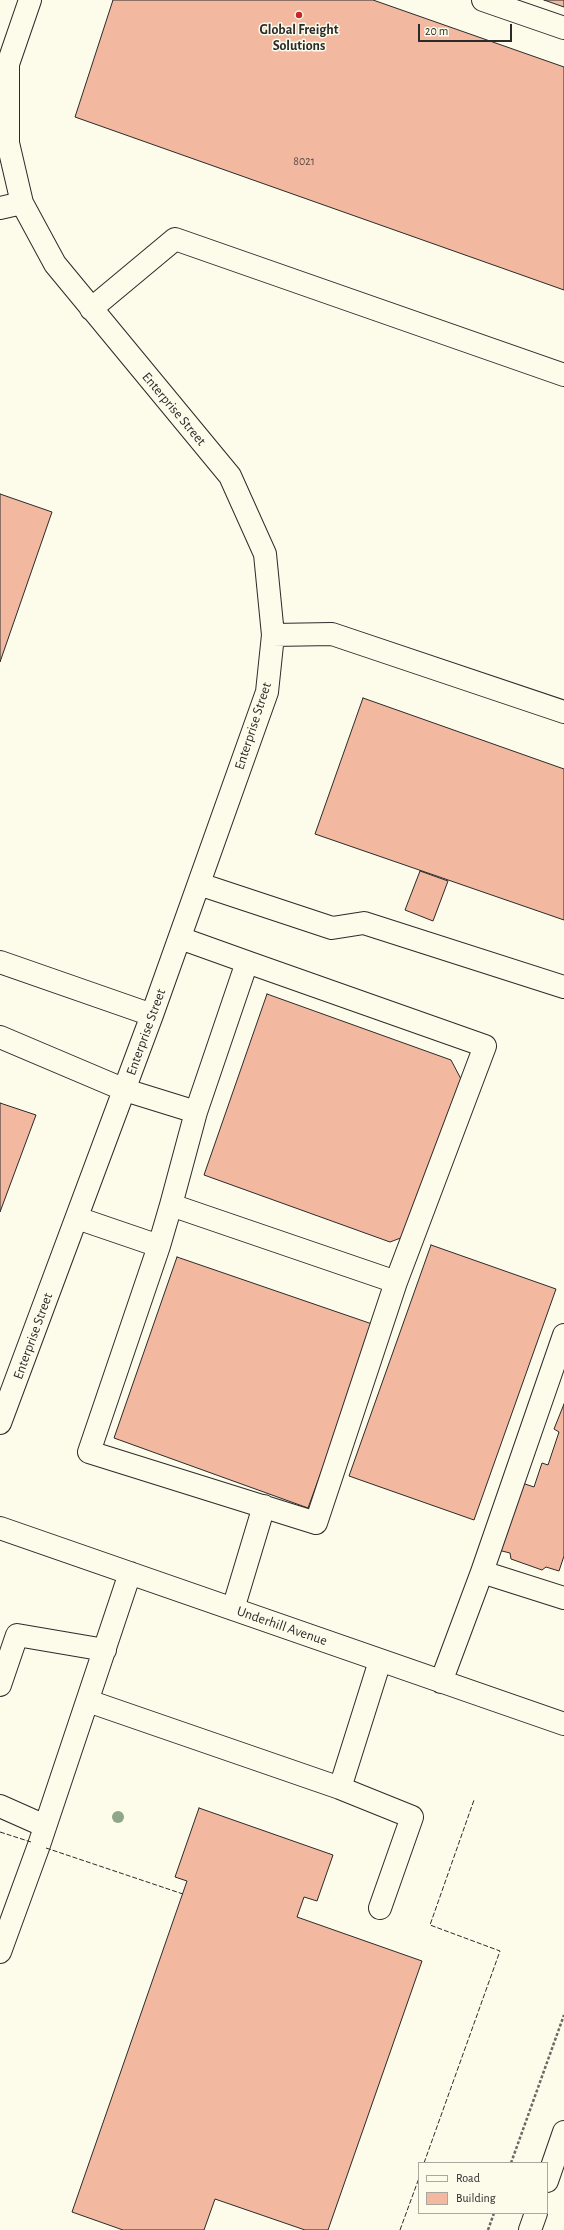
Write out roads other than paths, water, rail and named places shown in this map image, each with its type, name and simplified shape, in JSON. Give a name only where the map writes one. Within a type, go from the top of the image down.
[{"type":"street","name":"Enterprise Street","points":[[0,1423],[125,1090],[200,884],[267,692],[274,635],[265,554],[230,476],[55,264],[22,203],[8,143],[8,64],[30,0]]},
{"type":"street","points":[[483,0],[564,28]]},
{"type":"street","points":[[0,208],[22,203]]},
{"type":"street","points":[[91,309],[175,239],[564,375]]},
{"type":"street","points":[[274,635],[332,634],[564,712]]},
{"type":"street","points":[[200,884],[332,928],[364,923],[564,987]]},
{"type":"street","points":[[180,938],[248,962],[485,1046],[396,1282],[316,1523],[90,1452],[159,1246],[196,1112],[248,962]]},
{"type":"street","points":[[0,962],[152,1015]]},
{"type":"street","points":[[0,1037],[125,1090],[196,1112]]},
{"type":"street","points":[[171,1205],[396,1282]]},
{"type":"street","points":[[77,1218],[159,1246]]},
{"type":"street","points":[[441,1682],[482,1572],[564,1335]]},
{"type":"street","points":[[232,1609],[264,1506]]},
{"type":"street","name":"Underhill Avenue","points":[[0,1528],[564,1724]]},
{"type":"street","points":[[482,1572],[564,1598]]},
{"type":"street","points":[[0,1952],[88,1701],[130,1573]]},
{"type":"street","points":[[0,1685],[17,1635],[104,1650]]},
{"type":"street","points":[[340,1788],[380,1661]]},
{"type":"street","points":[[88,1701],[340,1788],[412,1817],[380,1908]]},
{"type":"street","points":[[0,1806],[45,1826]]},
{"type":"street","points":[[548,2178],[564,2132]]},
{"type":"street","points":[[530,2230],[536,2214]]},
{"type":"place","name":"Global Freight Solutions","points":[[299,15]]}]
